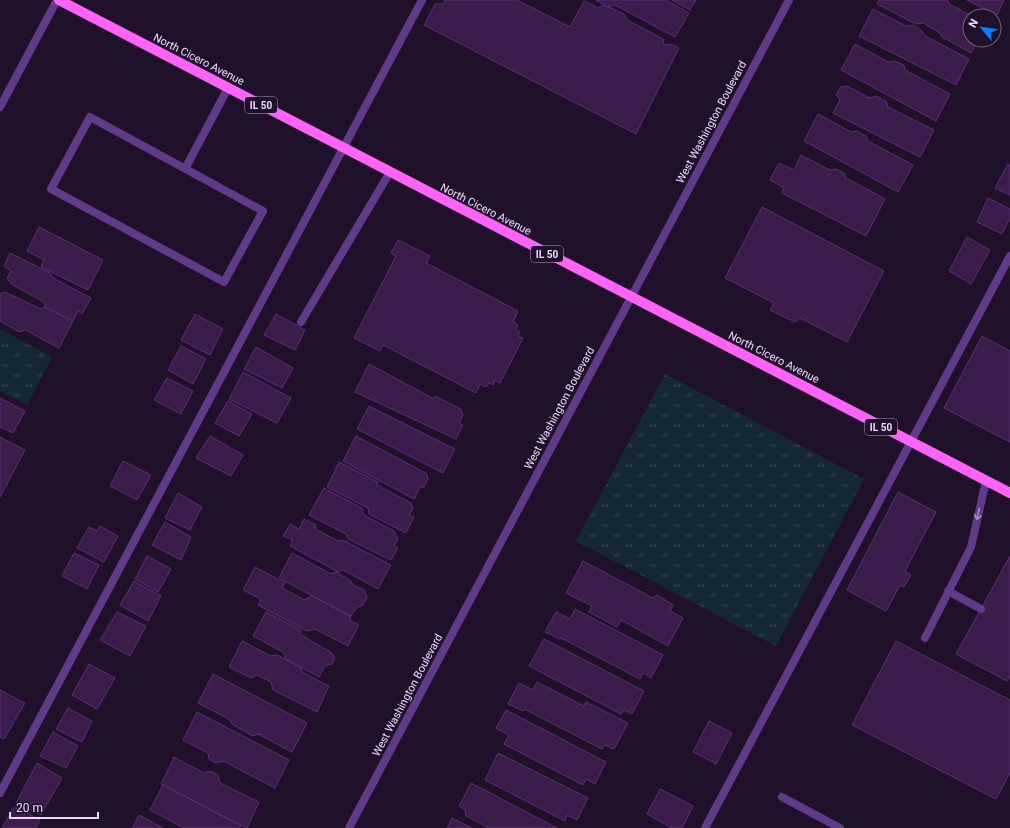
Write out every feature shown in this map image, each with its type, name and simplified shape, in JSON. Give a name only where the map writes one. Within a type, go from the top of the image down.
[{"type":"main road","name":"North Cicero Avenue","points":[[58,0],[1010,493]]},
{"type":"street","points":[[0,107],[58,0]]},
{"type":"street","points":[[0,793],[422,0]]},
{"type":"street","name":"West Washington Boulevard","points":[[350,828],[630,296],[789,0]]},
{"type":"street","points":[[185,169],[228,88]]},
{"type":"street","points":[[90,117],[185,169],[263,211],[224,282],[51,189],[90,117]]},
{"type":"street","points":[[301,322],[390,172]]},
{"type":"street","points":[[705,828],[1010,256]]},
{"type":"street","points":[[925,638],[971,547],[986,480]]},
{"type":"street","points":[[948,591],[981,609]]},
{"type":"street","points":[[782,797],[840,828]]},
{"type":"green space","points":[[0,329],[52,357],[27,405],[0,391]]},
{"type":"green space","points":[[665,374],[864,479],[776,646],[576,541]]},
{"type":"building","points":[[445,0],[517,0],[570,27],[584,1],[598,8],[604,5],[624,14],[627,20],[663,39],[664,45],[671,44],[679,48],[636,134],[424,25],[435,4],[443,4]]},
{"type":"building","points":[[596,0],[666,0],[689,13],[675,37],[615,5],[607,7]]},
{"type":"building","points":[[672,0],[696,0],[690,10]]},
{"type":"building","points":[[879,0],[948,0],[949,4],[962,11],[962,48],[974,48],[971,53],[942,37],[940,33],[923,23],[916,24],[877,4]]},
{"type":"building","points":[[967,0],[1004,0],[1000,8],[983,8]]},
{"type":"building","points":[[873,9],[906,26],[913,25],[922,31],[925,36],[969,59],[956,85],[859,36]]},
{"type":"building","points":[[855,44],[888,62],[894,61],[904,65],[905,70],[950,94],[936,121],[841,70]]},
{"type":"building","points":[[847,86],[870,98],[876,96],[886,101],[888,107],[934,130],[920,157],[833,113],[840,100],[836,95],[841,87]]},
{"type":"building","points":[[818,114],[851,132],[857,131],[866,136],[868,141],[913,165],[898,192],[804,141]]},
{"type":"building","points":[[801,155],[830,170],[836,169],[844,173],[846,178],[885,199],[866,236],[782,193],[784,188],[770,180],[779,163],[794,170]]},
{"type":"building","points":[[1008,164],[1010,166],[1010,195],[995,188]]},
{"type":"building","points":[[988,198],[1010,209],[1010,218],[1002,234],[977,222]]},
{"type":"building","points":[[762,207],[884,271],[847,342],[800,318],[795,322],[770,310],[774,303],[725,278]]},
{"type":"building","points":[[39,227],[103,260],[88,290],[41,267],[44,260],[27,251]]},
{"type":"building","points":[[967,237],[990,250],[971,284],[949,271]]},
{"type":"building","points":[[398,240],[430,256],[426,263],[518,311],[513,322],[518,325],[516,329],[520,332],[518,336],[523,338],[500,383],[495,380],[493,385],[489,383],[486,387],[480,384],[476,393],[383,345],[380,351],[354,338],[396,256],[391,253]]},
{"type":"building","points":[[10,253],[50,273],[53,278],[91,298],[82,314],[78,311],[73,321],[45,307],[44,302],[11,284],[7,278],[11,271],[4,266]]},
{"type":"building","points":[[5,292],[41,309],[45,307],[73,321],[59,348],[25,330],[19,332],[0,321],[0,294]]},
{"type":"building","points":[[195,314],[223,329],[210,355],[181,340]]},
{"type":"building","points":[[276,314],[305,330],[295,350],[264,335]]},
{"type":"building","points":[[982,336],[1010,351],[1010,442],[944,408]]},
{"type":"building","points":[[181,346],[206,359],[193,384],[168,370]]},
{"type":"building","points":[[256,347],[293,368],[282,388],[244,369]]},
{"type":"building","points":[[369,364],[434,399],[435,396],[461,409],[463,415],[459,423],[463,425],[456,439],[355,392]]},
{"type":"building","points":[[243,372],[291,398],[277,423],[229,399]]},
{"type":"building","points":[[167,378],[193,391],[181,414],[154,400]]},
{"type":"building","points":[[0,398],[25,411],[13,433],[0,427]]},
{"type":"building","points":[[228,401],[252,414],[239,436],[215,423]]},
{"type":"building","points":[[369,406],[455,449],[443,473],[357,429]]},
{"type":"building","points":[[210,436],[243,455],[231,476],[196,458]]},
{"type":"building","points":[[356,436],[427,474],[428,479],[424,487],[420,487],[414,499],[343,461]]},
{"type":"building","points":[[0,437],[25,450],[0,497]]},
{"type":"building","points":[[123,461],[151,475],[137,500],[110,486]]},
{"type":"building","points":[[339,462],[378,482],[377,485],[411,503],[413,508],[409,515],[414,517],[406,533],[369,514],[368,508],[327,487]]},
{"type":"building","points":[[324,488],[362,508],[364,515],[394,531],[398,539],[394,545],[398,548],[391,560],[348,539],[346,534],[309,515]]},
{"type":"building","points":[[898,492],[936,512],[905,571],[911,575],[904,587],[900,585],[886,611],[847,590]]},
{"type":"building","points":[[178,493],[202,507],[190,530],[165,518]]},
{"type":"building","points":[[304,519],[316,525],[315,529],[338,541],[343,540],[391,565],[378,589],[343,570],[338,572],[290,546],[293,540],[283,536],[290,524],[299,529]]},
{"type":"building","points":[[165,522],[191,537],[181,560],[152,545]]},
{"type":"building","points":[[100,526],[118,536],[104,562],[77,548],[89,527],[97,531]]},
{"type":"building","points":[[74,553],[99,565],[87,589],[62,576]]},
{"type":"building","points":[[292,553],[331,574],[336,572],[351,581],[353,585],[364,590],[367,598],[362,606],[357,607],[351,616],[279,578]]},
{"type":"building","points":[[147,556],[171,569],[158,592],[135,579]]},
{"type":"building","points":[[1010,556],[1010,676],[1007,681],[956,654]]},
{"type":"building","points":[[583,561],[653,598],[657,595],[673,605],[670,611],[683,618],[668,646],[621,620],[617,627],[589,612],[592,606],[566,593]]},
{"type":"building","points":[[255,567],[285,583],[282,588],[304,600],[312,596],[351,617],[349,620],[359,625],[348,646],[315,629],[307,631],[258,605],[261,599],[243,590]]},
{"type":"building","points":[[134,581],[161,596],[148,621],[120,605]]},
{"type":"building","points":[[575,609],[663,655],[651,678],[643,673],[640,679],[561,638],[560,639],[545,632],[556,612],[570,619]]},
{"type":"building","points":[[117,612],[146,626],[130,656],[100,640]]},
{"type":"building","points":[[266,612],[301,630],[300,634],[332,653],[335,658],[332,664],[325,666],[319,677],[286,659],[283,652],[253,636]]},
{"type":"building","points":[[544,639],[644,691],[632,714],[624,710],[621,714],[529,666]]},
{"type":"building","points":[[242,641],[271,656],[277,655],[300,667],[302,672],[329,686],[317,712],[273,690],[271,682],[257,675],[251,678],[229,667]]},
{"type":"building","points":[[896,641],[1010,700],[1010,773],[996,799],[852,725]]},
{"type":"building","points":[[89,664],[115,678],[97,709],[72,695]]},
{"type":"building","points":[[213,674],[307,723],[292,752],[258,734],[253,736],[232,724],[229,719],[198,703]]},
{"type":"building","points":[[537,682],[584,706],[586,702],[628,723],[614,749],[604,745],[602,749],[524,709],[523,711],[508,704],[519,683],[533,690]]},
{"type":"building","points":[[0,690],[25,703],[4,739],[0,737]]},
{"type":"building","points":[[68,708],[92,721],[82,742],[56,729]]},
{"type":"building","points":[[506,710],[606,762],[595,784],[586,779],[583,785],[504,744],[509,735],[496,728]]},
{"type":"building","points":[[197,712],[289,760],[275,788],[223,761],[216,763],[209,759],[208,753],[183,740]]},
{"type":"building","points":[[709,721],[732,733],[716,764],[693,752]]},
{"type":"building","points":[[53,732],[78,746],[66,768],[40,756]]},
{"type":"building","points":[[498,753],[588,798],[577,820],[567,815],[565,821],[485,780]]},
{"type":"building","points":[[174,757],[204,773],[210,771],[218,775],[220,783],[259,802],[247,828],[161,784]]},
{"type":"building","points":[[37,763],[62,778],[41,815],[16,803]]},
{"type":"building","points":[[471,783],[557,828],[489,828],[466,816],[465,810],[459,806]]},
{"type":"building","points":[[163,785],[241,826],[239,828],[184,828],[150,810]]},
{"type":"building","points":[[660,789],[693,806],[682,828],[672,828],[647,814]]},
{"type":"building","points":[[15,806],[40,820],[36,828],[2,828]]},
{"type":"building","points":[[139,815],[163,828],[132,828]]},
{"type":"building","points":[[452,818],[472,828],[447,828]]}]
